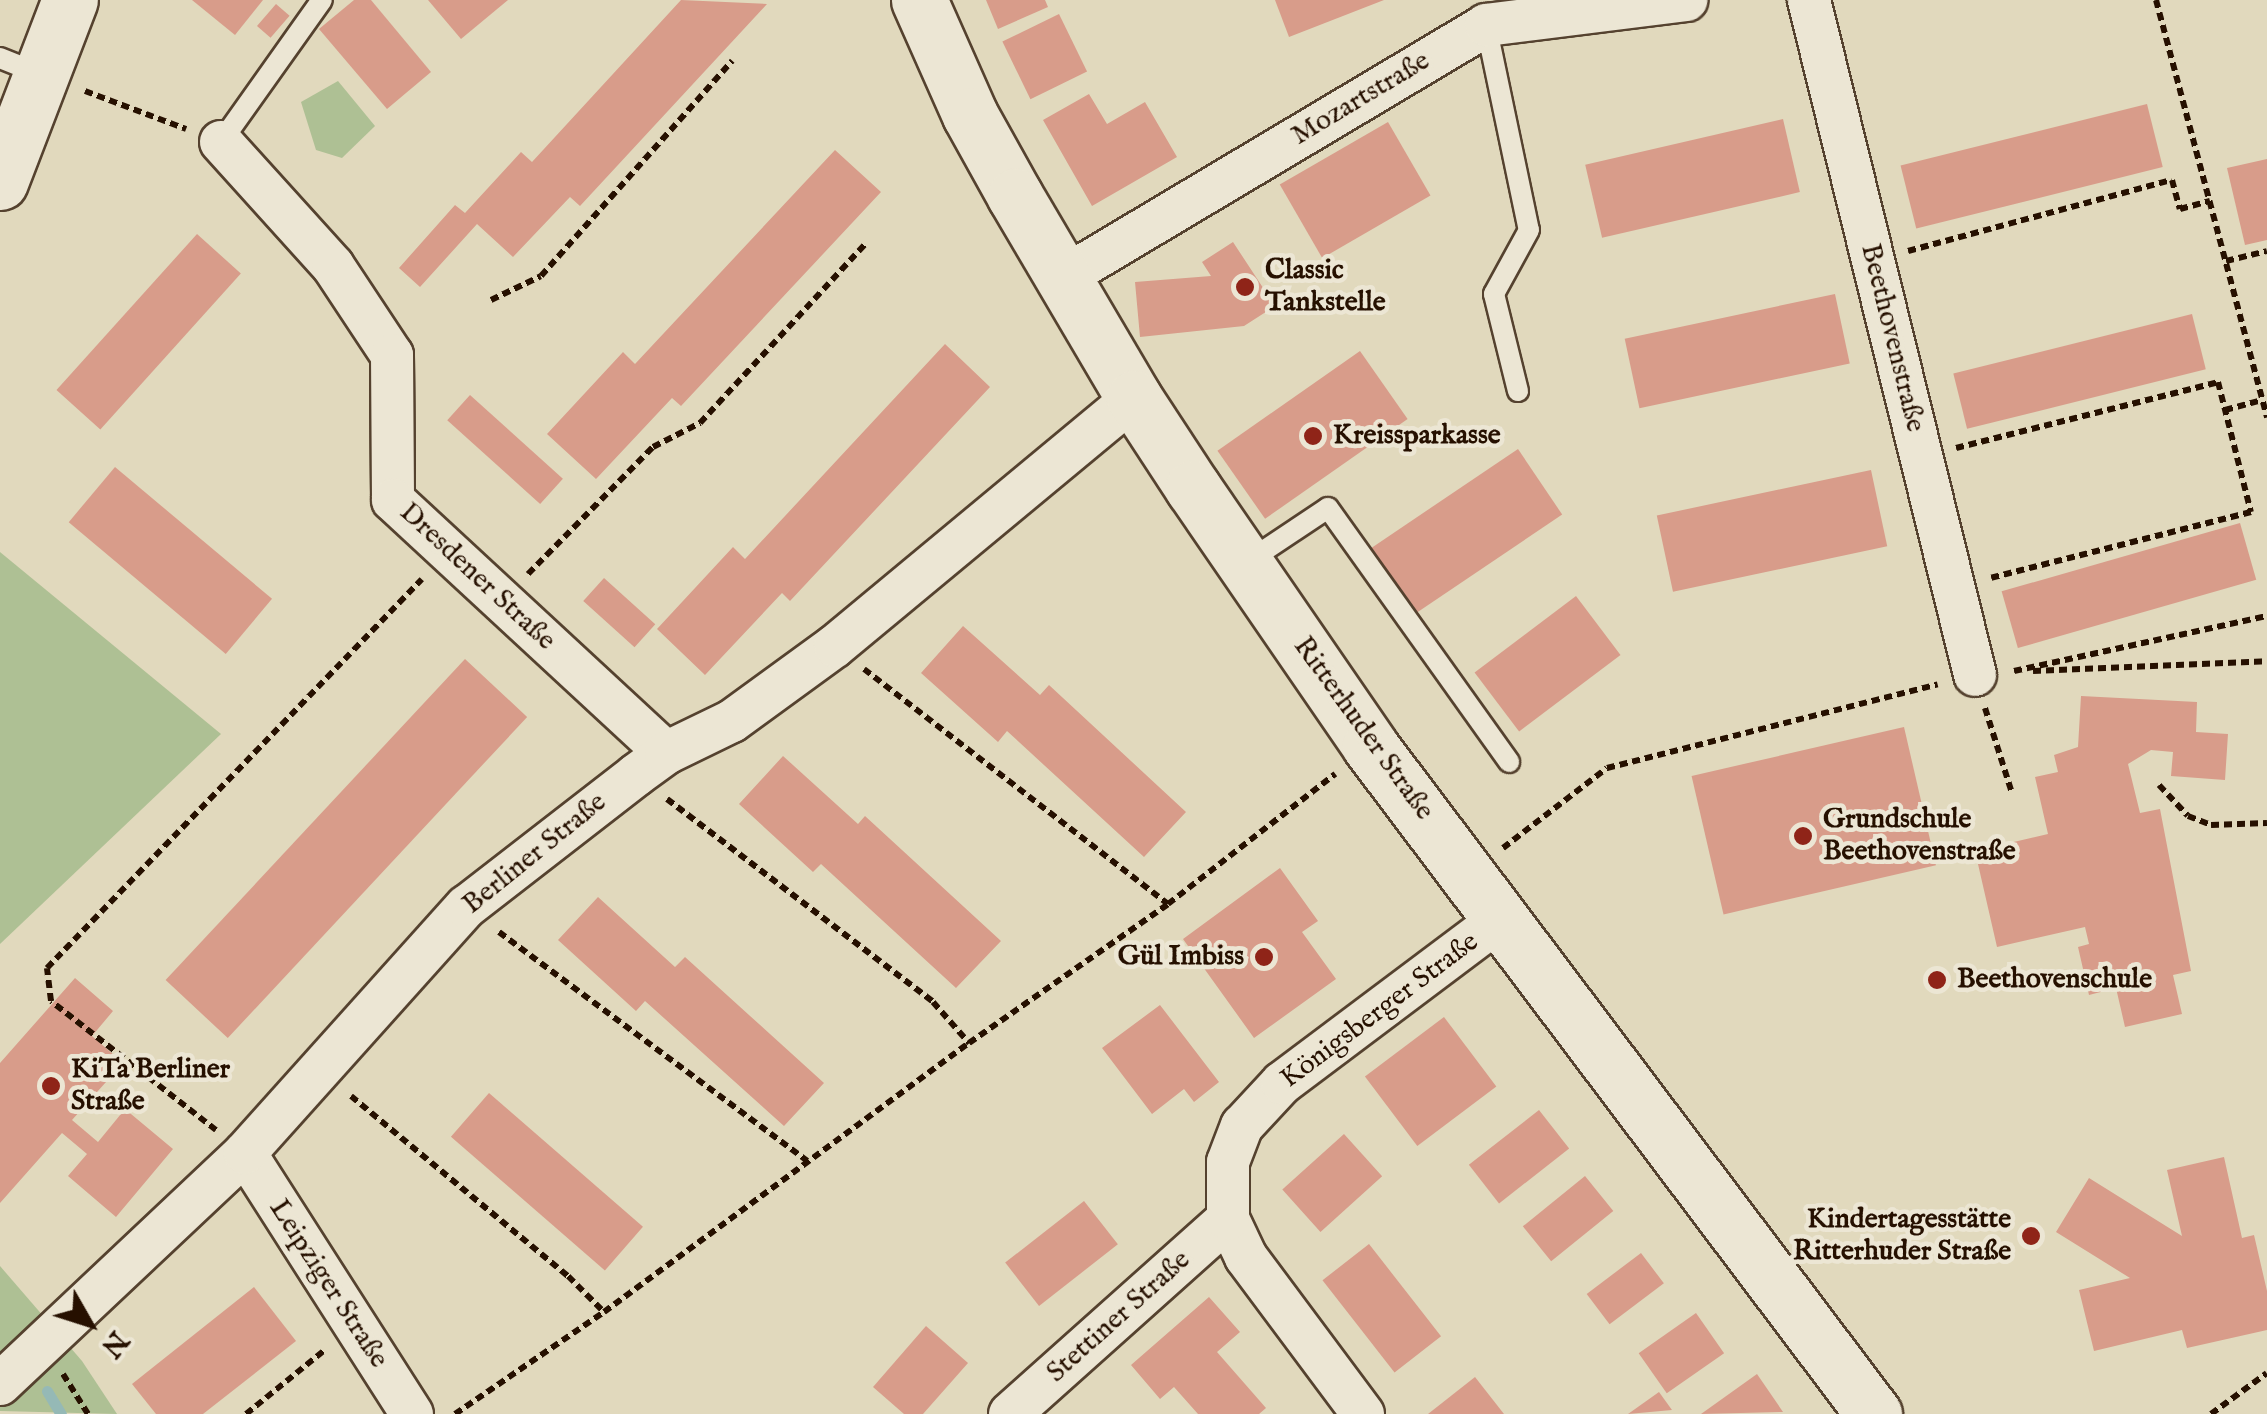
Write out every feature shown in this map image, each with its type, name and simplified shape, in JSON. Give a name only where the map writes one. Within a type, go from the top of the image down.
[{"type":"street","points":[[0,182],[70,0]]},
{"type":"street","name":"Ritterhuder Straße","points":[[919,0],[970,115],[1134,398],[1246,564],[1370,746],[1470,873],[1874,1414]]},
{"type":"street","name":"Mozartstraße","points":[[1064,277],[1484,12],[1686,0]]},
{"type":"street","name":"Beethovenstraße","points":[[1809,0],[1975,675]]},
{"type":"street","name":"Dresdener Straße","points":[[221,142],[333,266],[392,355],[394,500],[502,600],[651,764]]},
{"type":"street","name":"Berliner Straße","points":[[0,1384],[244,1153],[321,1071],[396,980],[466,907],[651,764],[732,721],[834,646],[1134,398]]},
{"type":"street","name":"Königsberger Straße","points":[[1363,1414],[1246,1258],[1228,1219],[1228,1162],[1242,1126],[1282,1083],[1502,918]]},
{"type":"street","name":"Leipziger Straße","points":[[244,1153],[412,1414]]},
{"type":"street","name":"Stettiner Straße","points":[[1010,1414],[1228,1219]]},
{"type":"lane","points":[[221,142],[322,0]]},
{"type":"lane","points":[[1484,12],[1529,230],[1494,294],[1518,391]]},
{"type":"lane","points":[[1246,564],[1328,508],[1509,762]]},
{"type":"path","points":[[2156,0],[2267,417]]},
{"type":"path","points":[[491,300],[541,276],[732,62]]},
{"type":"path","points":[[42,74],[221,142]]},
{"type":"path","points":[[1873,260],[2172,180],[2180,209],[2210,201]]},
{"type":"path","points":[[502,600],[653,446],[700,424],[865,244]]},
{"type":"path","points":[[2226,262],[2267,250]]},
{"type":"path","points":[[1921,456],[2218,382],[2251,512],[1953,588]]},
{"type":"path","points":[[2225,410],[2262,400]]},
{"type":"path","points":[[244,1153],[51,1000],[47,968],[449,552]]},
{"type":"path","points":[[2017,671],[2267,616]]},
{"type":"path","points":[[834,646],[1168,904]]},
{"type":"path","points":[[1470,873],[1607,768],[1975,675],[2267,661]]},
{"type":"path","points":[[1975,675],[2012,793]]},
{"type":"path","points":[[454,1414],[604,1312],[969,1043],[1168,904],[1370,746]]},
{"type":"path","points":[[651,764],[933,1002],[969,1043]]},
{"type":"path","points":[[2158,785],[2188,816],[2211,825],[2267,823]]},
{"type":"path","points":[[466,907],[806,1162]]},
{"type":"path","points":[[321,1071],[568,1276],[604,1312]]},
{"type":"path","points":[[246,1414],[354,1326]]},
{"type":"path","points":[[2212,1414],[2267,1373]]},
{"type":"green space","points":[[338,81],[375,126],[342,158],[316,150],[301,102]]},
{"type":"green space","points":[[0,552],[221,734],[0,944]]},
{"type":"green space","points":[[0,1266],[82,1361],[117,1414],[0,1411]]},
{"type":"building","points":[[192,0],[263,0],[235,35]]},
{"type":"building","points":[[354,0],[371,0],[431,72],[387,109],[319,29]]},
{"type":"building","points":[[428,0],[508,0],[461,39]]},
{"type":"building","points":[[681,0],[767,4],[580,206],[570,197],[513,257],[477,224],[420,287],[399,268],[455,205],[465,213],[521,152],[532,162]]},
{"type":"building","points":[[986,0],[1045,0],[1048,7],[998,29]]},
{"type":"building","points":[[1275,0],[1384,0],[1289,37]]},
{"type":"building","points":[[276,4],[290,16],[271,38],[257,26]]},
{"type":"building","points":[[1059,14],[1087,72],[1030,99],[1002,42]]},
{"type":"building","points":[[1089,94],[1107,124],[1145,102],[1177,157],[1092,206],[1043,120]]},
{"type":"building","points":[[2147,104],[2163,167],[1916,229],[1901,165]]},
{"type":"building","points":[[1783,119],[1800,192],[1602,238],[1585,165]]},
{"type":"building","points":[[1388,122],[1430,196],[1322,258],[1280,184]]},
{"type":"building","points":[[835,150],[881,192],[681,406],[672,398],[596,479],[547,434],[623,352],[635,364]]},
{"type":"building","points":[[2267,159],[2267,240],[2245,245],[2227,168]]},
{"type":"building","points":[[197,234],[241,273],[100,430],[56,390]]},
{"type":"building","points":[[1233,242],[1275,306],[1244,326],[1140,337],[1135,282],[1211,276],[1202,262]]},
{"type":"building","points":[[1835,294],[1850,363],[1639,408],[1625,339]]},
{"type":"building","points":[[2192,314],[2206,369],[1967,429],[1953,374]]},
{"type":"building","points":[[945,344],[990,387],[790,601],[782,593],[705,675],[657,629],[733,547],[745,559]]},
{"type":"building","name":"Kreissparkasse","points":[[1360,351],[1408,419],[1265,519],[1217,451]]},
{"type":"building","points":[[470,395],[563,479],[540,504],[447,420]]},
{"type":"building","points":[[1518,449],[1562,514],[1413,615],[1369,550]]},
{"type":"building","points":[[115,467],[272,599],[226,654],[69,522]]},
{"type":"building","points":[[1871,470],[1887,546],[1673,592],[1657,516]]},
{"type":"building","points":[[2240,523],[2256,580],[2018,648],[2002,591]]},
{"type":"building","points":[[604,578],[655,624],[635,647],[583,601]]},
{"type":"building","points":[[1576,596],[1621,655],[1519,732],[1475,672]]},
{"type":"building","points":[[963,626],[1040,695],[1049,685],[1186,812],[1144,857],[1007,731],[998,742],[921,673]]},
{"type":"building","points":[[465,659],[527,717],[228,1038],[166,980]]},
{"type":"building","points":[[2081,696],[2197,702],[2196,732],[2228,734],[2225,780],[2171,776],[2173,752],[2151,750],[2128,764],[2140,813],[2160,809],[2191,971],[2173,975],[2182,1014],[2125,1027],[2116,988],[2089,995],[2078,947],[2089,944],[2085,927],[1997,947],[1975,851],[2048,834],[2035,777],[2058,772],[2054,755],[2078,747]]},
{"type":"building","points":[[1904,727],[1936,865],[1724,914],[1692,776]]},
{"type":"building","points":[[783,756],[858,824],[865,816],[1001,941],[956,988],[821,864],[813,872],[739,804]]},
{"type":"building","points":[[1280,868],[1318,921],[1302,932],[1336,979],[1254,1038],[1183,939]]},
{"type":"building","points":[[598,897],[675,967],[685,957],[824,1083],[784,1126],[645,1001],[636,1011],[558,940]]},
{"type":"building","name":"KiTa Berliner Straße","points":[[75,978],[113,1011],[92,1036],[123,1063],[72,1120],[98,1142],[125,1109],[173,1149],[116,1217],[68,1176],[87,1154],[62,1133],[0,1203],[0,1063]]},
{"type":"building","points":[[1160,1005],[1219,1082],[1194,1102],[1184,1089],[1152,1114],[1102,1048]]},
{"type":"building","points":[[1444,1017],[1496,1086],[1417,1146],[1365,1077]]},
{"type":"building","points":[[489,1093],[643,1227],[605,1271],[451,1137]]},
{"type":"building","points":[[1539,1110],[1569,1149],[1499,1203],[1469,1165]]},
{"type":"building","points":[[1344,1134],[1382,1176],[1320,1232],[1282,1190]]},
{"type":"building","points":[[2224,1157],[2242,1238],[2254,1235],[2267,1291],[2267,1330],[2187,1348],[2182,1330],[2094,1351],[2079,1290],[2130,1278],[2056,1232],[2089,1178],[2182,1236],[2167,1170]]},
{"type":"building","points":[[1585,1176],[1613,1211],[1551,1261],[1523,1226]]},
{"type":"building","points":[[1084,1201],[1118,1244],[1039,1306],[1005,1263]]},
{"type":"building","points":[[1369,1244],[1441,1336],[1395,1373],[1323,1280]]},
{"type":"building","points":[[1641,1253],[1664,1283],[1610,1324],[1587,1294]]},
{"type":"building","points":[[254,1287],[296,1341],[203,1414],[156,1414],[132,1384]]},
{"type":"building","points":[[1209,1297],[1240,1332],[1217,1352],[1266,1408],[1259,1414],[1198,1414],[1174,1387],[1160,1399],[1131,1365]]},
{"type":"building","points":[[1696,1313],[1724,1353],[1667,1393],[1639,1353]]},
{"type":"building","points":[[926,1326],[968,1363],[923,1414],[904,1414],[873,1387]]},
{"type":"building","points":[[1757,1374],[1783,1412],[1701,1414]]},
{"type":"building","points":[[1475,1377],[1504,1414],[1428,1414]]},
{"type":"building","points":[[1659,1392],[1672,1410],[1628,1414]]},
{"type":"waterway","points":[[47,1391],[61,1414]]},
{"type":"place","name":"Classic Tankstelle","points":[[1245,287]]},
{"type":"place","name":"Kreissparkasse","points":[[1313,436]]},
{"type":"place","name":"Grundschule Beethovenstraße","points":[[1803,836]]},
{"type":"place","name":"Gül Imbiss","points":[[1264,957]]},
{"type":"place","name":"Beethovenschule","points":[[1937,980]]},
{"type":"place","name":"KiTa Berliner Straße","points":[[51,1086]]},
{"type":"place","name":"Kindertagesstätte Ritterhuder Straße","points":[[2031,1236]]}]
